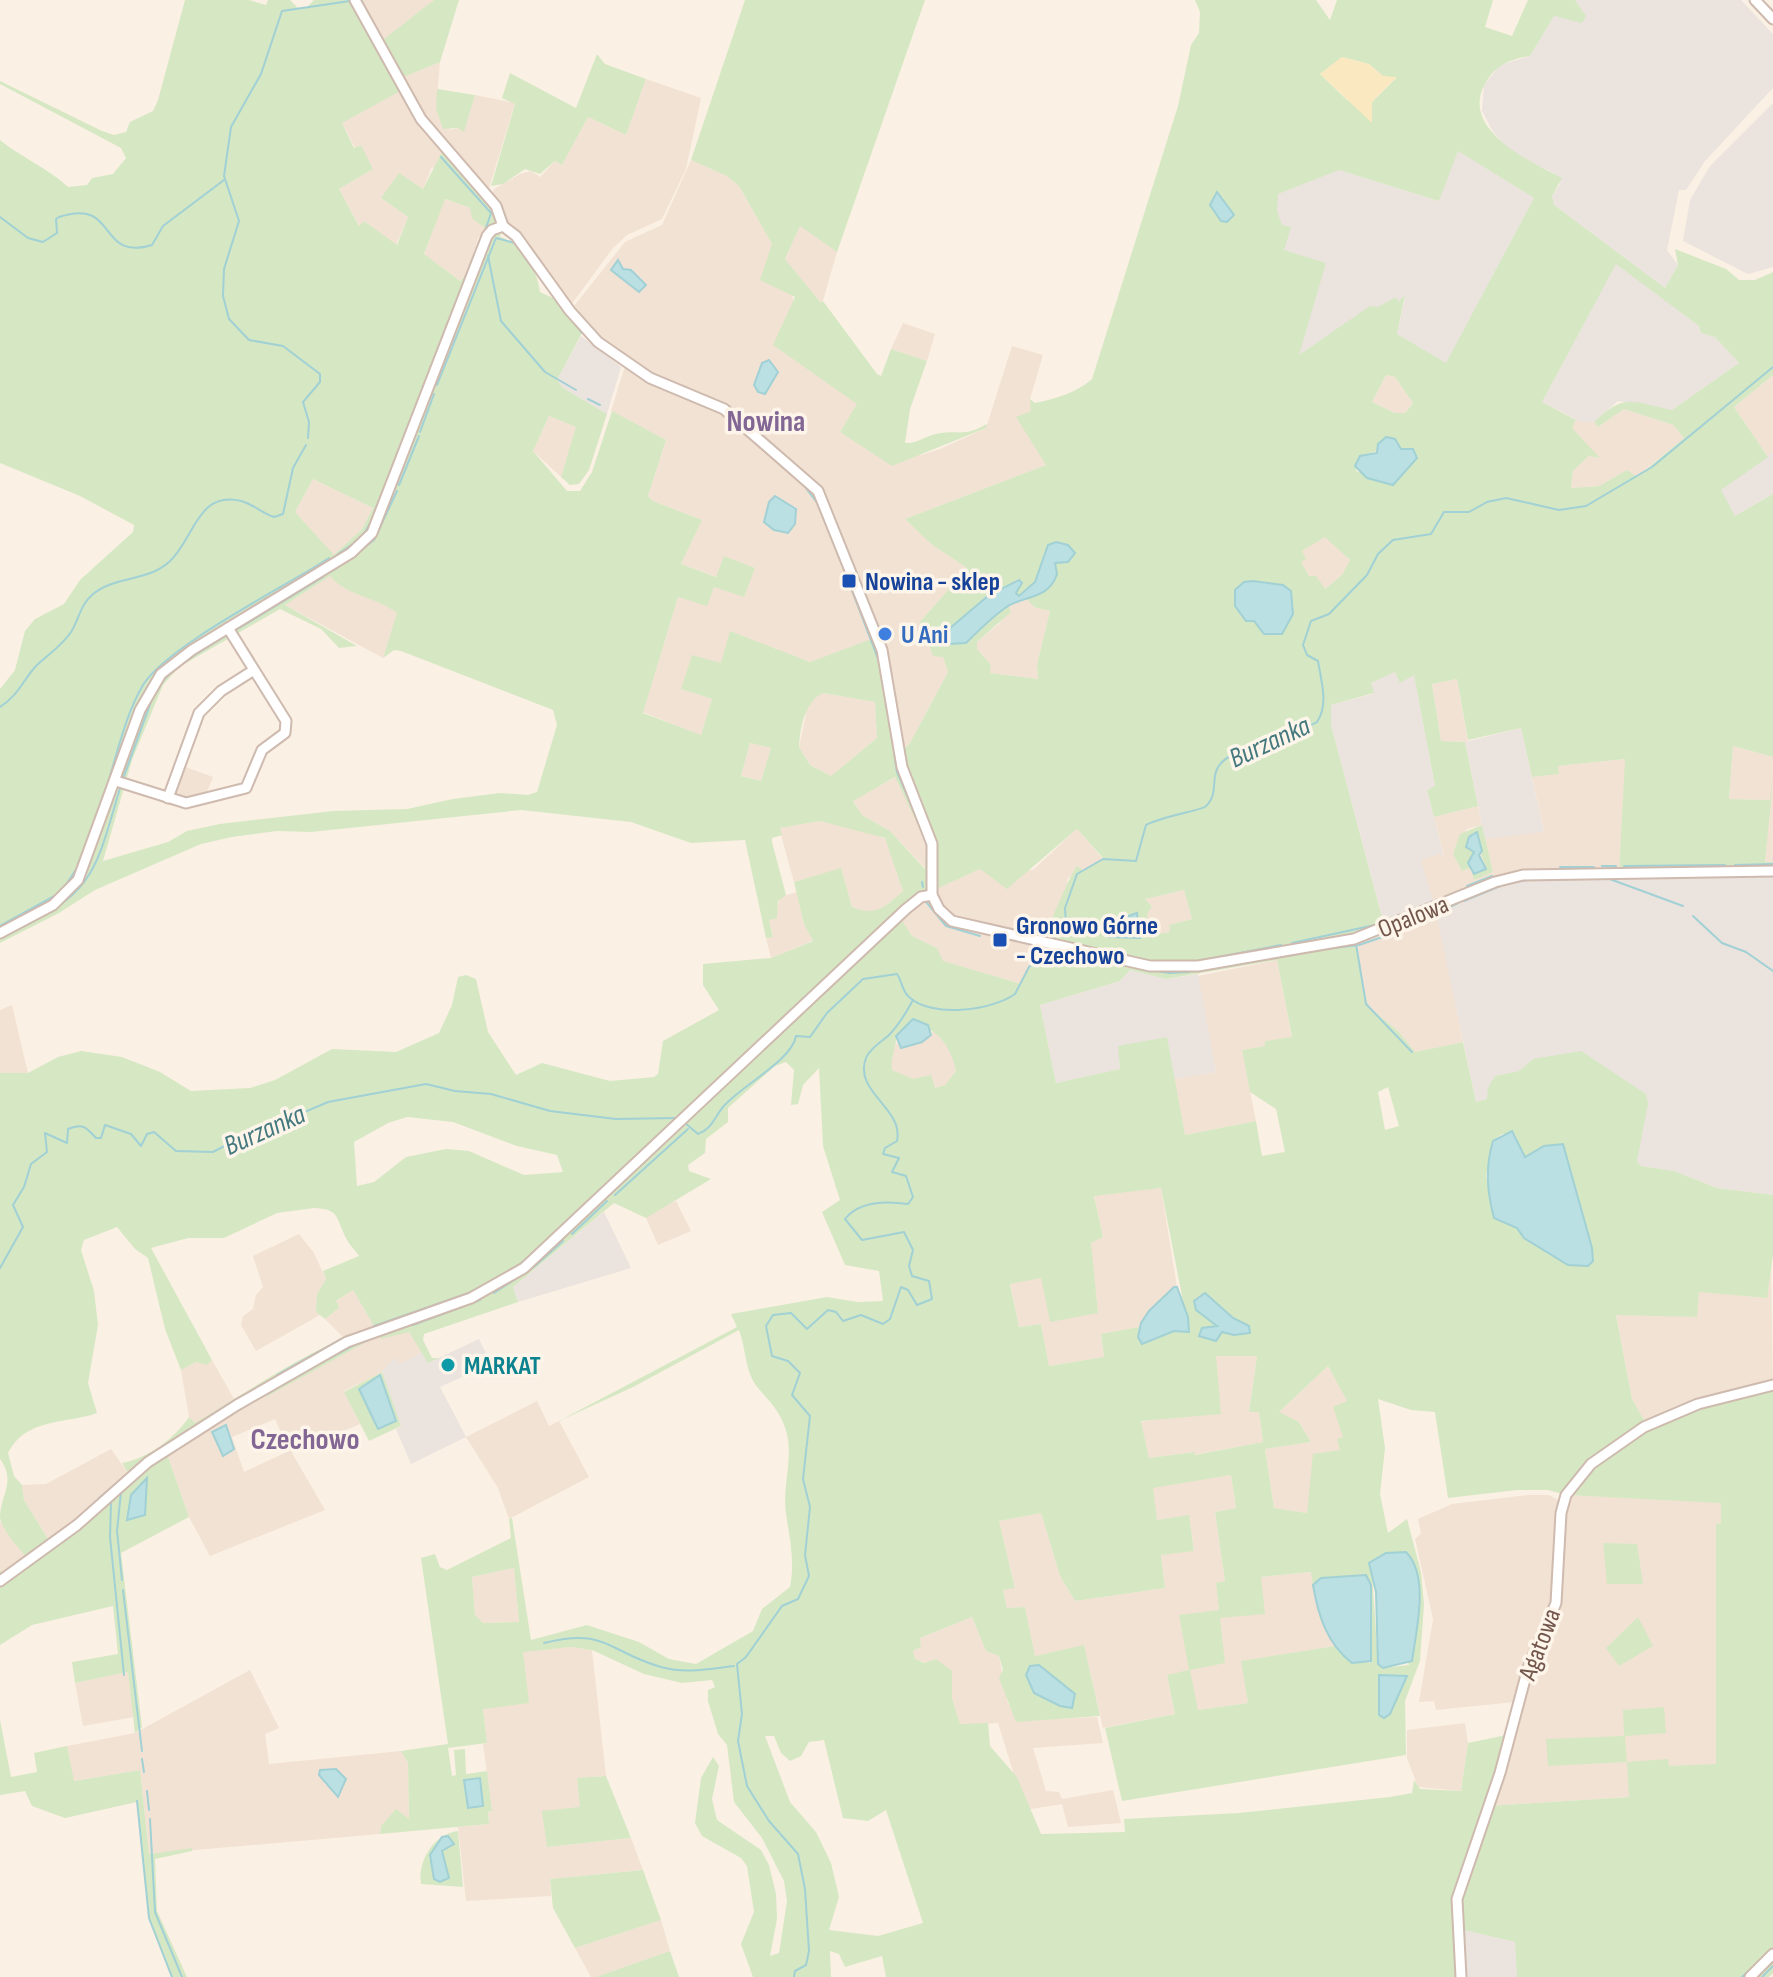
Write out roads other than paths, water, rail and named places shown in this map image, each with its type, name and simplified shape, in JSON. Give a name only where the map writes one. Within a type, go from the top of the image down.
[{"type":"street","points":[[0,1581],[77,1525],[148,1462],[275,1383],[347,1342],[471,1298],[513,1276],[558,1239],[906,909],[932,895],[932,844],[902,767],[882,650],[818,491],[724,409],[650,378],[598,342],[570,311],[516,236],[503,226],[496,206],[421,119],[355,0]]},
{"type":"street","points":[[1755,0],[1773,19]]},
{"type":"street","points":[[0,933],[49,908],[74,886],[89,859],[140,710],[156,679],[182,656],[351,553],[372,533],[487,236],[503,226]]},
{"type":"street","points":[[116,781],[186,803],[246,788],[262,750],[285,733],[286,721],[228,628]]},
{"type":"street","points":[[168,798],[199,713],[221,691],[254,670]]},
{"type":"street","name":"Opalowa","points":[[932,895],[942,913],[956,923],[1150,966],[1190,967],[1363,936],[1516,876],[1773,871]]},
{"type":"street","name":"Agatowa","points":[[1461,1977],[1457,1899],[1500,1773],[1528,1668],[1556,1603],[1561,1513],[1566,1495],[1591,1464],[1647,1425],[1698,1404],[1773,1385]]},
{"type":"street","points":[[1750,1977],[1773,1954]]},
{"type":"water","points":[[1217,192],[1234,215],[1227,222],[1221,221],[1210,205]]},
{"type":"water","points":[[618,260],[623,269],[631,270],[646,285],[639,292],[611,270]]},
{"type":"water","points":[[769,360],[778,372],[765,394],[758,392],[754,385],[762,363]]},
{"type":"water","points":[[1386,437],[1395,439],[1401,449],[1413,449],[1417,458],[1393,485],[1367,478],[1355,466],[1360,456],[1377,453],[1378,444]]},
{"type":"water","points":[[775,496],[796,509],[795,524],[788,533],[774,530],[764,522],[769,502]]},
{"type":"water","points":[[1056,542],[1068,545],[1075,553],[1068,562],[1055,563],[1057,574],[1048,588],[1005,608],[966,643],[949,644],[945,636],[949,629],[989,595],[1019,580],[1022,583],[1016,593],[1019,596],[1035,582],[1048,545]]},
{"type":"water","points":[[1244,582],[1283,585],[1291,591],[1293,614],[1282,634],[1264,634],[1254,621],[1246,621],[1235,606],[1235,590]]},
{"type":"water","points":[[1477,832],[1482,851],[1479,855],[1486,869],[1474,874],[1468,863],[1474,852],[1466,847],[1469,837]]},
{"type":"water","points":[[1137,913],[1140,938],[1108,937],[1103,917],[1113,916],[1118,920]]},
{"type":"water","points":[[913,1019],[928,1025],[931,1035],[922,1042],[901,1048],[896,1036]]},
{"type":"water","points":[[1512,1131],[1525,1157],[1544,1146],[1563,1144],[1592,1248],[1593,1261],[1588,1266],[1568,1265],[1524,1238],[1517,1228],[1494,1218],[1488,1180],[1490,1151],[1493,1141]]},
{"type":"water","points":[[1177,1287],[1188,1317],[1189,1332],[1174,1331],[1142,1344],[1138,1337],[1141,1323]]},
{"type":"water","points":[[1205,1293],[1233,1318],[1249,1326],[1250,1333],[1234,1335],[1222,1332],[1216,1341],[1199,1336],[1202,1328],[1217,1326],[1196,1310],[1194,1301]]},
{"type":"water","points":[[380,1375],[396,1421],[378,1429],[359,1389]]},
{"type":"water","points":[[226,1425],[234,1449],[223,1456],[212,1432]]},
{"type":"water","points":[[147,1478],[145,1515],[127,1520],[131,1495]]},
{"type":"water","points":[[1406,1552],[1418,1575],[1420,1589],[1412,1661],[1383,1668],[1378,1664],[1376,1592],[1369,1563],[1386,1553]]},
{"type":"water","points":[[1366,1575],[1371,1585],[1371,1661],[1352,1663],[1336,1647],[1325,1628],[1313,1585],[1321,1578]]},
{"type":"water","points":[[1039,1665],[1075,1694],[1072,1708],[1060,1706],[1034,1693],[1026,1675],[1030,1666]]},
{"type":"water","points":[[1379,1675],[1407,1676],[1390,1714],[1384,1718],[1379,1715]]},
{"type":"water","points":[[336,1769],[346,1779],[338,1797],[319,1775],[320,1770]]},
{"type":"water","points":[[480,1778],[483,1806],[468,1808],[464,1780]]},
{"type":"water","points":[[448,1836],[454,1844],[442,1851],[449,1878],[440,1882],[434,1879],[430,1855],[442,1837]]},
{"type":"waterway","points":[[308,438],[309,422],[303,402],[320,382],[320,374],[283,346],[249,340],[229,319],[223,296],[224,269],[239,221],[224,176],[231,127],[261,74],[282,11],[350,1]]},
{"type":"waterway","points":[[441,157],[491,213],[486,228]]},
{"type":"waterway","points":[[0,217],[28,238],[43,242],[57,233],[56,219],[59,217],[78,213],[91,215],[122,245],[134,248],[152,245],[163,226],[224,180]]},
{"type":"waterway","points":[[437,385],[496,238],[515,243],[582,333]]},
{"type":"waterway","points":[[488,256],[501,321],[545,372],[576,390]]},
{"type":"waterway","points":[[443,338],[467,275]]},
{"type":"waterway","name":"Burzanka","points":[[1052,940],[1066,923],[1065,908],[1077,874],[1103,859],[1136,861],[1146,825],[1205,807],[1213,794],[1215,774],[1223,761],[1236,753],[1268,747],[1291,730],[1317,722],[1323,708],[1321,676],[1318,661],[1307,655],[1303,645],[1311,621],[1329,614],[1367,575],[1378,554],[1393,540],[1431,534],[1444,512],[1469,512],[1487,502],[1506,498],[1559,510],[1586,506],[1652,467],[1773,367]]},
{"type":"waterway","points":[[420,432],[434,394]]},
{"type":"waterway","points":[[588,399],[600,405]]},
{"type":"waterway","points":[[742,431],[752,439]]},
{"type":"waterway","points":[[399,485],[419,436]]},
{"type":"waterway","points":[[0,707],[67,637],[92,595],[110,585],[151,573],[169,562],[205,510],[215,503],[241,501],[274,517],[283,514],[293,468],[306,445]]},
{"type":"waterway","points":[[802,483],[818,504]]},
{"type":"waterway","points":[[334,570],[374,540],[397,491]]},
{"type":"waterway","points":[[362,537],[371,522]]},
{"type":"waterway","points":[[338,554],[357,541]]},
{"type":"waterway","points":[[835,546],[880,664]]},
{"type":"waterway","points":[[104,795],[131,711],[143,685],[156,669],[229,617],[329,558]]},
{"type":"waterway","points":[[236,630],[323,577]]},
{"type":"waterway","points":[[185,661],[227,635]]},
{"type":"waterway","points":[[161,683],[170,673]]},
{"type":"waterway","points":[[123,779],[152,699]]},
{"type":"waterway","points":[[889,716],[897,772],[920,825]]},
{"type":"waterway","points":[[12,932],[61,904],[89,875],[105,838],[121,785]]},
{"type":"waterway","points":[[1735,865],[1773,864]]},
{"type":"waterway","points":[[65,886],[79,865]]},
{"type":"waterway","points":[[1624,866],[1725,865]]},
{"type":"waterway","points":[[1602,866],[1616,866]]},
{"type":"waterway","points":[[1560,867],[1594,867]]},
{"type":"waterway","points":[[1467,886],[1492,876]]},
{"type":"waterway","points":[[1737,876],[1773,876]]},
{"type":"waterway","points":[[1607,878],[1683,906]]},
{"type":"waterway","points":[[1464,901],[1505,884],[1533,879]]},
{"type":"waterway","points":[[922,882],[923,887]]},
{"type":"waterway","points":[[0,926],[58,894]]},
{"type":"waterway","points":[[1412,911],[1433,901]]},
{"type":"waterway","points":[[927,903],[946,926],[980,936]]},
{"type":"waterway","points":[[1446,909],[1458,903]]},
{"type":"waterway","points":[[1408,926],[1439,911]]},
{"type":"waterway","points":[[1383,921],[1403,914]]},
{"type":"waterway","points":[[1693,916],[1722,943],[1746,952],[1773,971]]},
{"type":"waterway","points":[[1292,943],[1375,925]]},
{"type":"waterway","points":[[1326,949],[1359,945],[1397,932]]},
{"type":"waterway","points":[[1064,942],[1093,949]]},
{"type":"waterway","points":[[1356,944],[1366,1004],[1412,1052]]},
{"type":"waterway","points":[[1219,957],[1281,945]]},
{"type":"waterway","name":"Burzanka","points":[[685,1123],[698,1134],[707,1129],[731,1099],[785,1055],[796,1036],[810,1037],[827,1013],[863,979],[897,974],[907,995],[919,1004],[946,1010],[977,1008],[1015,994],[1029,967],[1049,948]]},
{"type":"waterway","points":[[1049,950],[1118,965]]},
{"type":"waterway","points":[[1259,960],[1312,951]]},
{"type":"waterway","points":[[1200,961],[1213,958]]},
{"type":"waterway","points":[[1207,969],[1241,963]]},
{"type":"waterway","points":[[1131,967],[1169,973],[1189,972]]},
{"type":"waterway","points":[[794,1977],[795,1971],[806,1965],[809,1951],[805,1889],[798,1854],[769,1821],[747,1786],[738,1741],[742,1714],[737,1664],[746,1657],[782,1606],[798,1599],[809,1576],[805,1555],[810,1507],[803,1479],[810,1416],[792,1395],[800,1373],[788,1361],[772,1356],[766,1326],[773,1315],[791,1313],[807,1329],[828,1310],[836,1312],[843,1321],[861,1315],[883,1324],[890,1319],[901,1287],[908,1290],[917,1305],[932,1299],[929,1281],[912,1276],[909,1266],[913,1250],[904,1232],[862,1240],[845,1219],[866,1206],[908,1204],[913,1197],[906,1176],[892,1172],[899,1158],[883,1154],[885,1148],[897,1141],[897,1129],[887,1109],[866,1081],[864,1070],[868,1054],[896,1028],[913,1000]]},
{"type":"waterway","name":"Burzanka","points":[[0,1268],[23,1227],[13,1205],[24,1187],[31,1164],[47,1152],[45,1133],[67,1143],[68,1129],[84,1127],[96,1138],[101,1138],[105,1125],[131,1134],[141,1146],[147,1134],[154,1132],[176,1151],[213,1152],[268,1123],[286,1120],[328,1102],[426,1084],[455,1091],[491,1094],[550,1111],[616,1119],[676,1118]]},
{"type":"waterway","points":[[615,1195],[688,1129]]},
{"type":"waterway","points":[[572,1234],[607,1201]]},
{"type":"waterway","points":[[494,1293],[535,1266],[563,1241]]},
{"type":"waterway","points":[[515,1268],[529,1257]]},
{"type":"waterway","points":[[374,1326],[475,1291]]},
{"type":"waterway","points":[[413,1325],[480,1300]]},
{"type":"waterway","points":[[277,1375],[341,1339]]},
{"type":"waterway","points":[[302,1373],[356,1344]]},
{"type":"waterway","points":[[247,1394],[262,1385]]},
{"type":"waterway","points":[[239,1410],[261,1396]]},
{"type":"waterway","points":[[221,1421],[233,1413]]},
{"type":"waterway","points":[[177,1437],[207,1419]]},
{"type":"waterway","points":[[99,1498],[138,1465]]},
{"type":"waterway","points":[[121,1492],[117,1531],[122,1580]]},
{"type":"waterway","points":[[111,1502],[110,1537],[124,1675]]},
{"type":"waterway","points":[[123,1590],[142,1751]]},
{"type":"waterway","points":[[544,1643],[581,1638],[594,1640],[643,1661],[679,1670],[734,1666]]},
{"type":"waterway","points":[[142,1759],[144,1772]]},
{"type":"waterway","points":[[147,1791],[149,1810]]},
{"type":"waterway","points":[[137,1801],[149,1918],[172,1977]]},
{"type":"waterway","points":[[150,1819],[155,1912],[182,1977]]},
{"type":"waterway","points":[[1742,1977],[1765,1956]]},
{"type":"waterway","points":[[1762,1977],[1773,1966]]},
{"type":"place","name":"Nowina - sklep","points":[[849,581]]},
{"type":"place","name":"U Ani","points":[[885,634]]},
{"type":"place","name":"Gronowo Górne - Czechowo","points":[[1000,940]]},
{"type":"place","name":"MARKAT","points":[[448,1365]]},
{"type":"district","name":"Nowina","points":[[766,421]]},
{"type":"district","name":"Czechowo","points":[[305,1439]]}]
